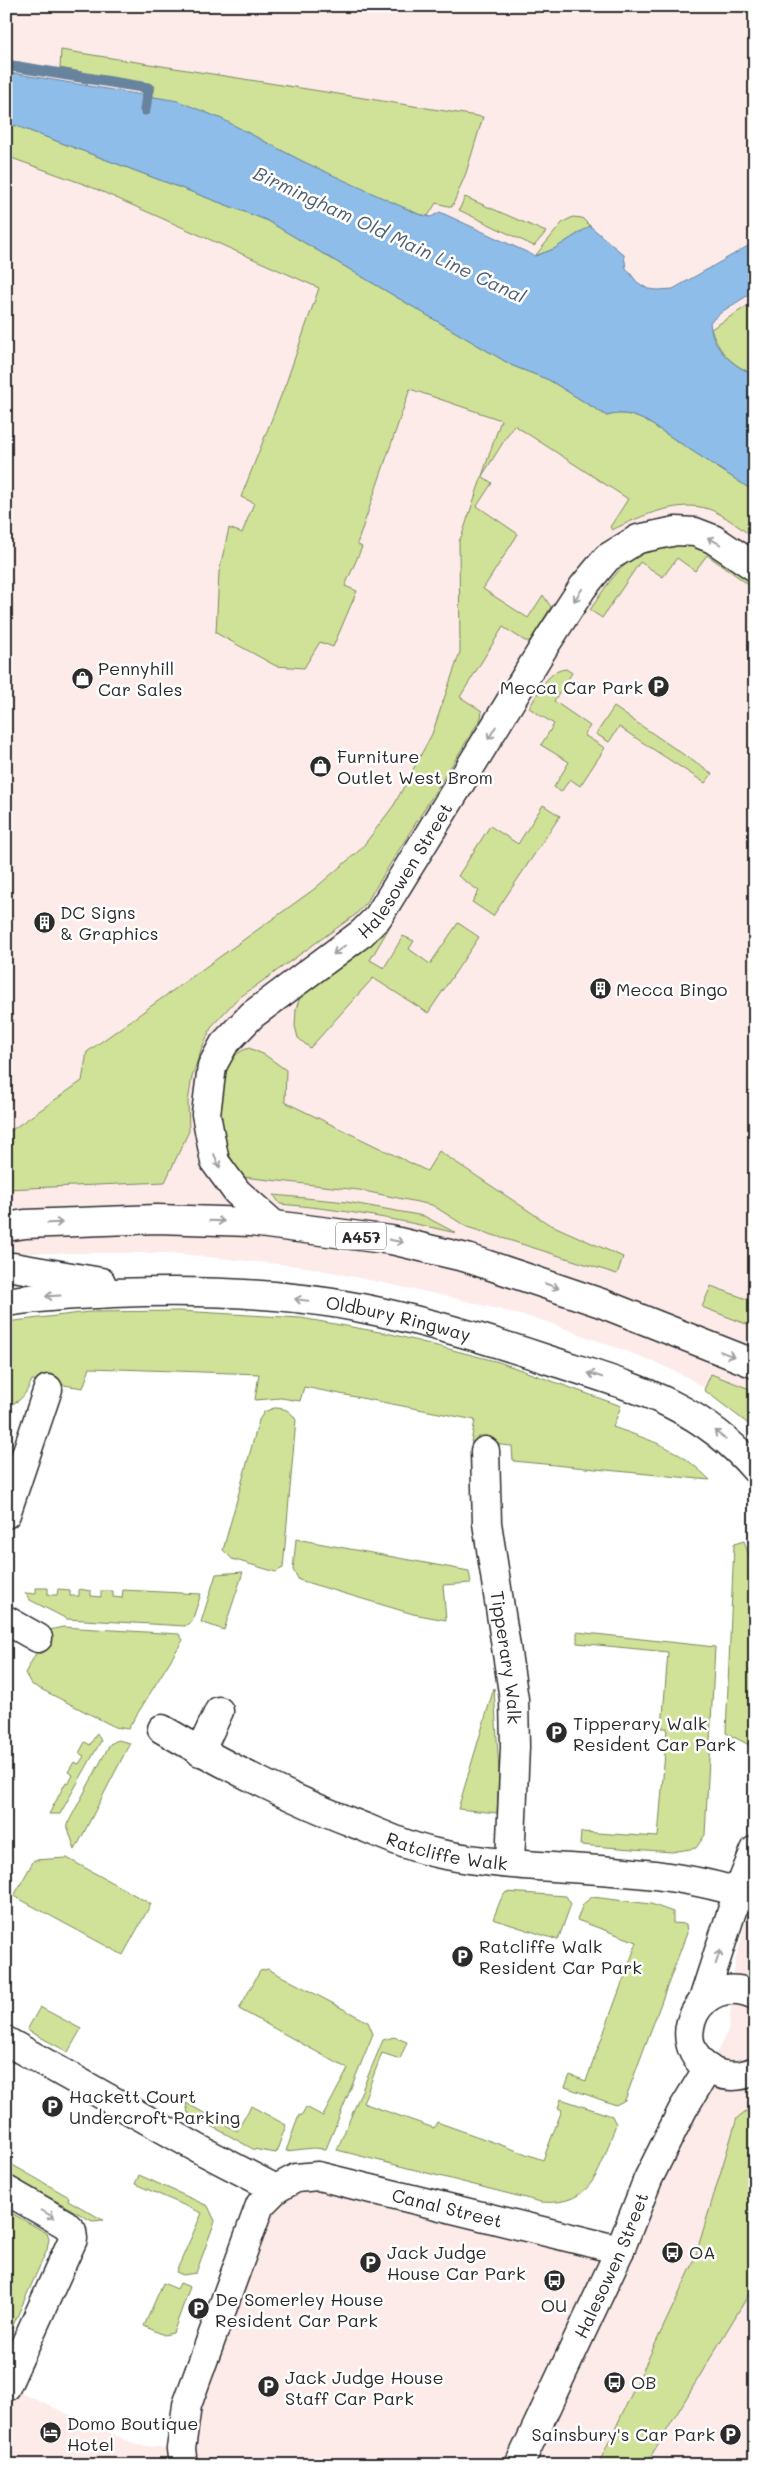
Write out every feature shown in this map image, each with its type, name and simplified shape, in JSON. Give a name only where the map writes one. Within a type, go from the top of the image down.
[{"type":"street","name":"Halesowen Street","points":[[272,1223],[237,1192],[215,1162],[206,1114],[212,1066],[224,1044],[252,1015],[362,933],[378,917],[547,642],[583,587],[606,558],[638,539],[676,531],[695,532],[713,539],[755,567]]},
{"type":"street","name":"A457","points":[[6,1227],[25,1224],[157,1218],[272,1223],[391,1240],[468,1258],[600,1303],[755,1364]]},
{"type":"street","points":[[6,1268],[13,1267],[154,1292]]},
{"type":"street","name":"Oldbury Ringway","points":[[6,1302],[36,1297],[154,1292],[279,1296],[361,1308],[492,1341],[641,1390],[705,1422],[736,1448],[755,1469]]},
{"type":"street","points":[[6,1514],[48,1389]]},
{"type":"street","name":"Tipperary Walk","points":[[485,1451],[487,1523],[514,1699],[515,1747],[510,1863]]},
{"type":"street","points":[[6,1620],[38,1638]]},
{"type":"street","points":[[200,1752],[219,1711]]},
{"type":"street","name":"Ratcliffe Walk","points":[[162,1729],[200,1752],[314,1808],[391,1838],[439,1854],[510,1863],[680,1878],[746,1895]]},
{"type":"street","points":[[755,1850],[746,1895],[702,2003],[692,2019],[690,2035],[694,2052],[708,2068],[720,2075],[736,2076],[755,2071]]},
{"type":"street","points":[[702,2003],[714,1994],[722,1991],[736,1989],[754,1991]]},
{"type":"street","points":[[6,2041],[276,2189]]},
{"type":"street","name":"Halesowen Street","points":[[519,2465],[620,2250],[648,2180],[683,2108],[708,2068]]},
{"type":"street","name":"Canal Street","points":[[183,2465],[181,2449],[187,2406],[260,2205],[276,2189],[296,2178],[318,2176],[620,2250]]},
{"type":"street","points":[[6,2190],[65,2224],[72,2231],[73,2239],[6,2387]]},
{"type":"shaded area","points":[[6,6],[755,6],[755,1420],[687,1377],[652,1361],[544,1321],[450,1297],[307,1267],[168,1253],[28,1253],[6,1257]]},
{"type":"shaded area","points":[[755,1888],[755,2465],[6,2465],[6,2386],[137,2445],[181,2449],[249,2235],[296,2178],[620,2249],[729,2028],[735,1961]]},
{"type":"green space","points":[[61,50],[483,117],[466,173],[452,207],[436,203],[428,216],[418,214],[329,174],[192,107],[153,97],[155,86],[60,68]]},
{"type":"green space","points":[[6,122],[266,220],[513,366],[549,380],[607,416],[628,414],[648,422],[755,492],[755,538],[716,512],[690,506],[677,507],[649,514],[612,530],[610,527],[628,499],[514,425],[482,476],[501,420],[410,389],[357,544],[362,547],[345,586],[357,591],[333,647],[320,642],[304,668],[276,666],[216,633],[219,572],[229,528],[242,533],[254,503],[241,497],[286,383],[319,288],[89,186],[6,156]]},
{"type":"green space","points":[[465,197],[546,232],[534,246],[459,210]]},
{"type":"green space","points":[[573,217],[582,218],[590,226],[554,249],[535,256],[563,222]]},
{"type":"green space","points":[[755,301],[755,375],[727,357],[718,345],[711,329]]},
{"type":"green space","points":[[482,476],[492,483],[477,506],[518,534],[483,589],[528,618],[543,595],[551,607],[530,641],[525,641],[503,627],[460,697],[482,711],[481,718],[366,903],[355,915],[236,1000],[212,1026],[192,1077],[188,1102],[189,1131],[165,1182],[6,1189],[6,1134],[82,1081],[87,1052],[313,890],[361,849],[394,805],[432,734],[460,652],[459,541]]},
{"type":"green space","points":[[686,545],[700,547],[755,580],[755,589],[707,555],[695,571],[677,558],[663,577],[640,562],[602,618],[590,610],[609,582],[628,562],[651,550]]},
{"type":"green space","points":[[566,669],[572,673],[554,701],[590,726],[584,735],[605,748],[580,786],[570,779],[561,792],[554,787],[569,762],[541,745],[554,724],[529,708],[548,678]]},
{"type":"green space","points":[[614,707],[712,774],[705,783],[619,727],[609,742],[596,734]]},
{"type":"green space","points":[[543,805],[560,816],[493,916],[472,902],[479,891],[458,876],[490,826],[518,844]]},
{"type":"green space","points":[[458,923],[479,937],[428,1013],[373,978],[310,1048],[298,1038],[295,1026],[296,1009],[300,997],[311,984],[389,928],[370,960],[384,968],[403,936],[414,941],[409,949],[430,964]]},
{"type":"green space","points":[[249,1048],[265,1055],[286,1070],[285,1102],[427,1171],[439,1151],[547,1223],[623,1257],[617,1274],[467,1227],[432,1205],[359,1190],[243,1177],[226,1147],[220,1121],[220,1106],[221,1090],[229,1063],[238,1054]]},
{"type":"green space","points":[[274,1195],[347,1202],[424,1216],[456,1233],[368,1215],[280,1204]]},
{"type":"green space","points":[[711,1286],[755,1302],[755,1325],[746,1324],[702,1307]]},
{"type":"green space","points":[[180,1311],[301,1318],[391,1334],[499,1362],[621,1406],[613,1427],[676,1453],[710,1480],[513,1461],[512,1446],[471,1442],[475,1420],[304,1387],[300,1401],[281,1398],[255,1400],[259,1374],[90,1368],[83,1388],[32,1380],[20,1400],[6,1405],[6,1322],[89,1312]]},
{"type":"green space","points":[[711,1374],[755,1391],[755,1429],[704,1390]]},
{"type":"green space","points":[[274,1408],[287,1410],[296,1420],[283,1568],[276,1572],[232,1559],[223,1550],[259,1420],[264,1412]]},
{"type":"green space","points":[[296,1539],[469,1571],[471,1583],[443,1585],[446,1620],[413,1614],[299,1580],[293,1570]]},
{"type":"green space","points":[[744,1541],[755,1573],[755,1748],[726,1733],[734,1544]]},
{"type":"green space","points":[[243,1572],[224,1630],[201,1622],[216,1574]]},
{"type":"green space","points":[[36,1588],[48,1588],[48,1595],[57,1595],[58,1589],[70,1590],[70,1596],[79,1596],[79,1589],[91,1591],[91,1596],[101,1597],[101,1591],[113,1591],[113,1597],[122,1598],[123,1590],[201,1594],[192,1621],[185,1626],[67,1619],[30,1600],[25,1593],[36,1594]]},
{"type":"green space","points":[[63,1627],[179,1634],[183,1640],[128,1729],[115,1727],[31,1684],[25,1673],[49,1630]]},
{"type":"green space","points":[[577,1632],[715,1647],[705,1835],[696,1848],[672,1852],[580,1845],[581,1832],[658,1837],[667,1728],[662,1728],[668,1652],[577,1643]]},
{"type":"green space","points":[[494,1688],[499,1772],[497,1813],[458,1809]]},
{"type":"green space","points":[[97,1733],[101,1741],[60,1814],[49,1814],[66,1782],[69,1783],[73,1775],[68,1772],[74,1762],[79,1764],[84,1756],[79,1753],[85,1742],[90,1745]]},
{"type":"green space","points":[[118,1740],[130,1743],[75,1850],[67,1825],[110,1744]]},
{"type":"green space","points":[[67,1858],[151,1904],[123,1955],[14,1896],[34,1860]]},
{"type":"green space","points":[[506,1892],[566,1896],[571,1904],[558,1940],[493,1919]]},
{"type":"green space","points":[[592,1897],[651,1904],[673,1912],[673,1923],[686,1924],[687,1933],[625,2100],[616,2105],[565,2087],[570,2075],[586,2081],[637,1942],[577,1920],[583,1904]]},
{"type":"green space","points":[[268,1969],[368,2022],[373,2034],[326,2149],[313,2148],[286,2151],[299,2115],[301,2116],[306,2107],[323,2116],[348,2069],[239,2009],[260,1971]]},
{"type":"green space","points":[[40,2007],[81,2029],[68,2052],[27,2030]]},
{"type":"green space","points":[[394,2037],[407,2042],[400,2059],[382,2053],[363,2103],[434,2128],[437,2122],[543,2160],[562,2110],[558,2108],[561,2099],[612,2116],[616,2124],[606,2154],[593,2180],[585,2190],[573,2198],[559,2202],[541,2202],[337,2150],[383,2040]]},
{"type":"green space","points":[[186,2103],[237,2131],[251,2106],[286,2125],[276,2153],[253,2149],[188,2113]]},
{"type":"green space","points":[[755,2109],[755,2284],[646,2465],[598,2465],[693,2264],[737,2118],[746,2111]]},
{"type":"green space","points":[[9,2163],[69,2197],[68,2200],[103,2220],[92,2221],[6,2173]]},
{"type":"green space","points":[[139,2175],[208,2206],[215,2221],[196,2273],[183,2275],[176,2272],[202,2213],[135,2184]]},
{"type":"green space","points":[[6,2210],[47,2233],[49,2239],[47,2250],[6,2341]]},
{"type":"green space","points":[[163,2283],[177,2289],[180,2283],[190,2287],[173,2333],[164,2335],[144,2326]]},
{"type":"water","name":"Birmingham Old Main Line Canal","points":[[6,72],[178,101],[222,119],[302,161],[418,214],[431,217],[440,212],[535,256],[554,249],[590,226],[624,255],[626,268],[637,282],[648,289],[673,289],[755,242],[755,291],[723,311],[710,322],[714,340],[724,355],[738,366],[755,375],[755,492],[648,422],[628,414],[607,416],[549,380],[513,366],[266,220],[6,122]]},
{"type":"waterway","points":[[6,65],[148,88],[145,110]]},
{"type":"place","name":"Pennyhill Car Sales","points":[[82,678]]},
{"type":"place","name":"Mecca Car Park","points":[[659,687]]},
{"type":"place","name":"Furniture Outlet West Brom","points":[[321,766]]},
{"type":"place","name":"DC Signs & Graphics","points":[[44,922]]},
{"type":"place","name":"Mecca Bingo","points":[[600,989]]},
{"type":"place","name":"Tipperary Walk Resident Car Park","points":[[557,1733]]},
{"type":"place","name":"Ratcliffe Walk Resident Car Park","points":[[463,1956]]},
{"type":"place","name":"Hackett Court Undercroft Parking","points":[[53,2106]]},
{"type":"place","name":"OA","points":[[673,2252]]},
{"type":"place","name":"Jack Judge House Car Park","points":[[371,2262]]},
{"type":"place","name":"OU","points":[[554,2280]]},
{"type":"place","name":"De Somerley House Resident Car Park","points":[[199,2309]]},
{"type":"place","name":"OB","points":[[615,2382]]},
{"type":"place","name":"Jack Judge House Staff Car Park","points":[[269,2387]]},
{"type":"place","name":"Domo Boutique Hotel","points":[[51,2433]]},
{"type":"place","name":"Sainsbury's Car Park","points":[[731,2434]]}]
